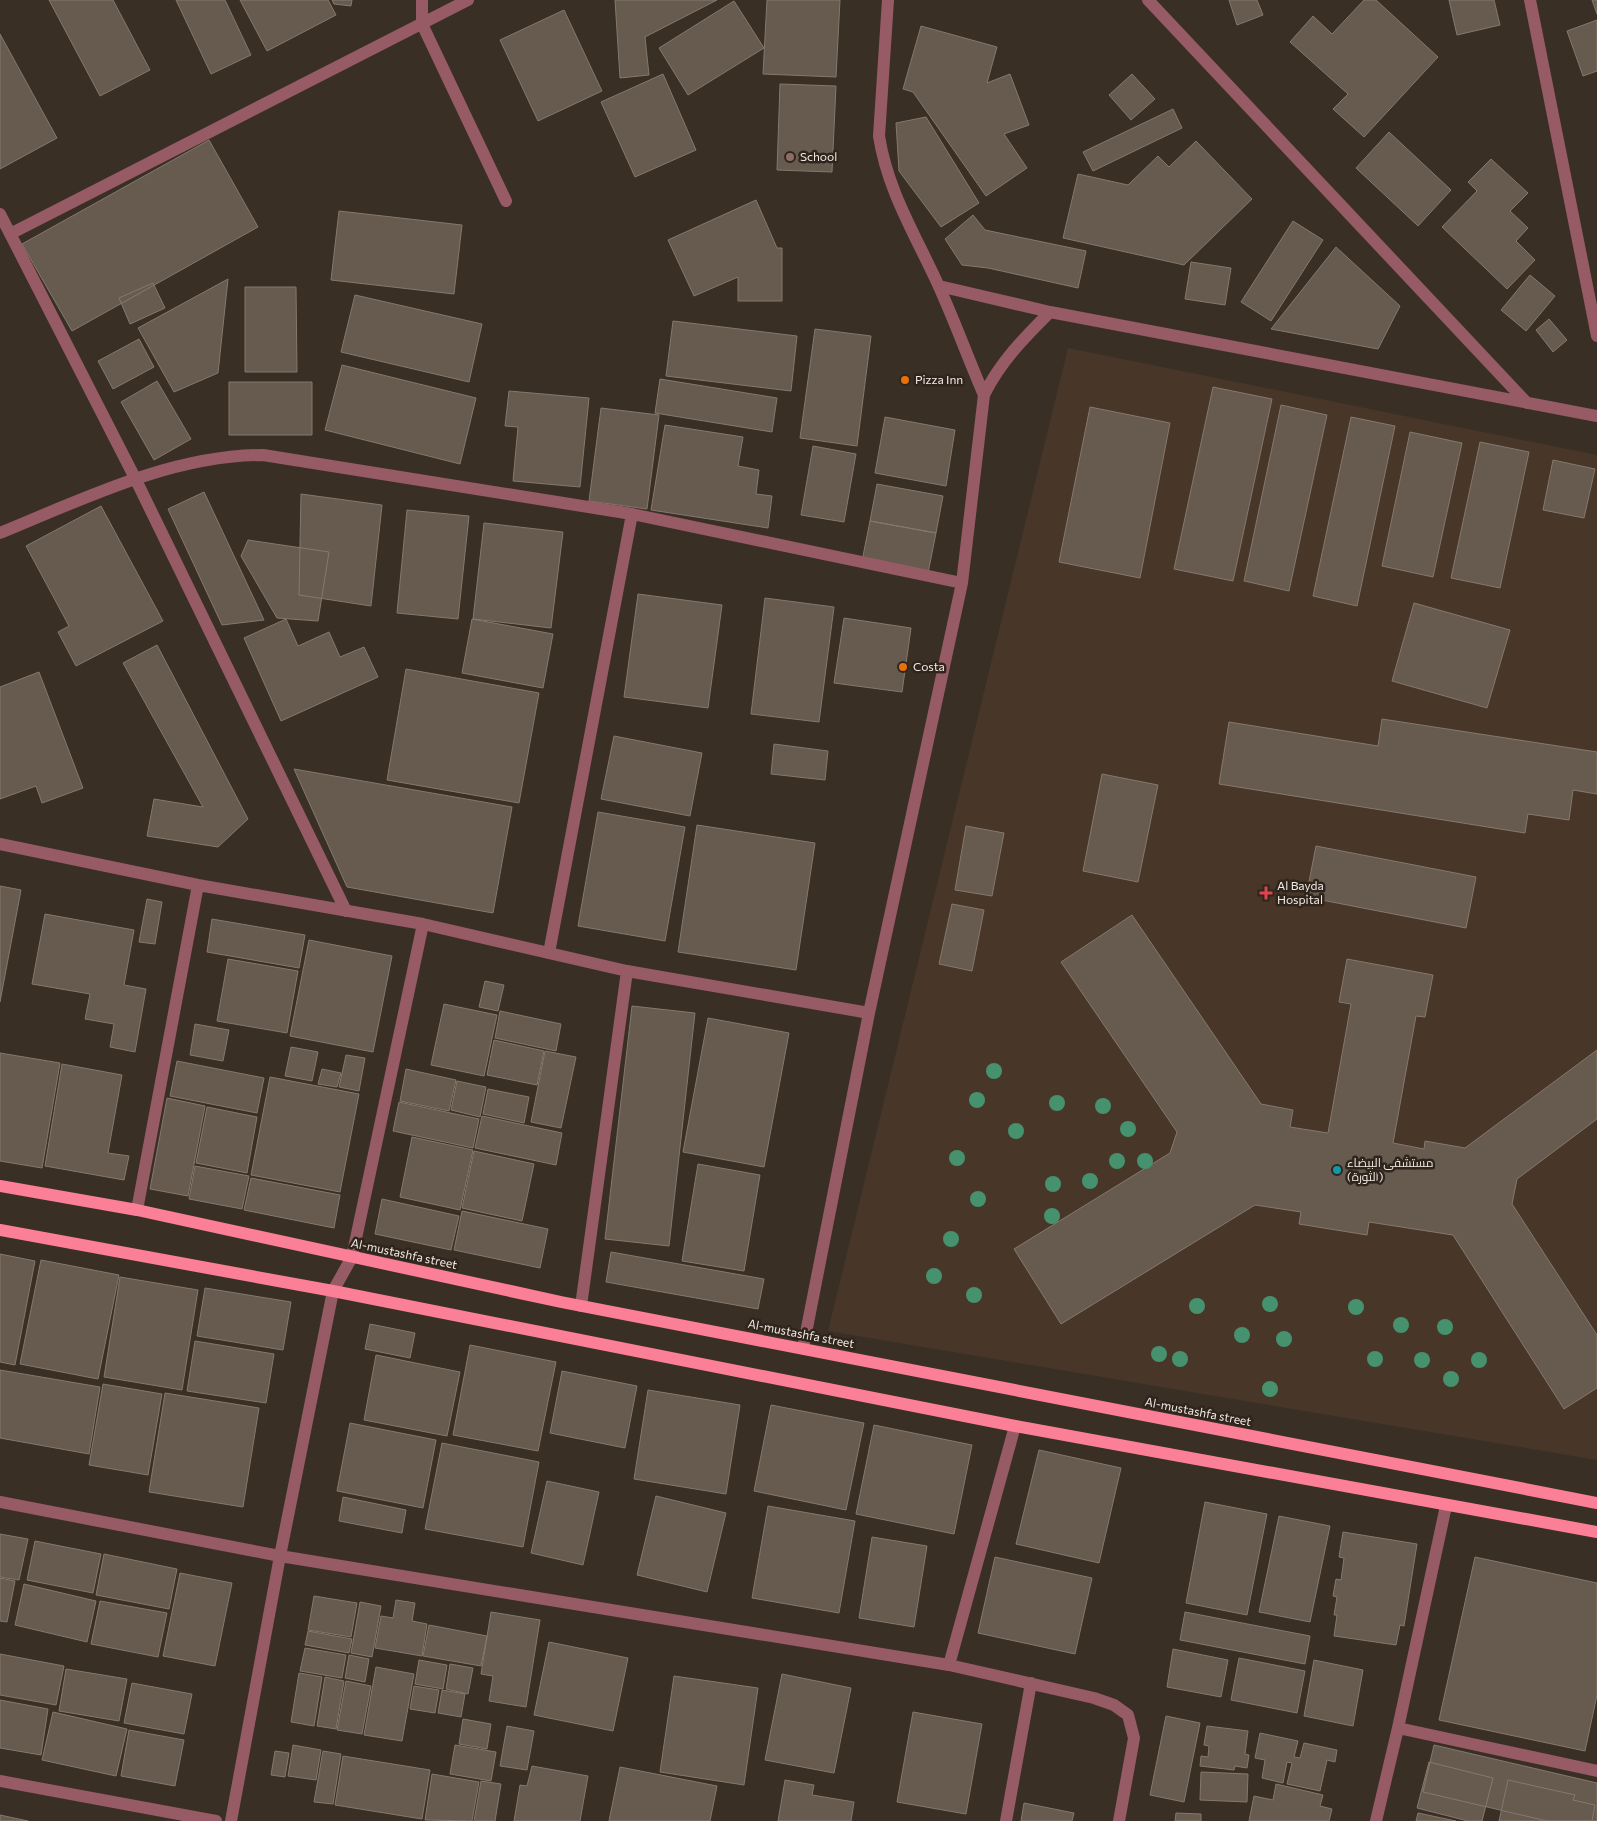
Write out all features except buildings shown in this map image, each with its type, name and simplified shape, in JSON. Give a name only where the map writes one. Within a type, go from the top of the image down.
[{"type":"main road","name":"Al-mustashfa street","points":[[0,1186],[137,1210],[581,1306],[1597,1503]]},
{"type":"main road","points":[[0,1230],[333,1291],[1015,1426],[1597,1532]]},
{"type":"street","points":[[422,0],[422,24],[506,201]]},
{"type":"street","points":[[10,234],[468,0]]},
{"type":"street","points":[[888,0],[879,136],[882,156],[891,185],[904,216],[939,286],[984,395]]},
{"type":"street","points":[[1148,0],[1527,403]]},
{"type":"street","points":[[1530,0],[1597,336]]},
{"type":"street","points":[[0,214],[134,478],[346,912]]},
{"type":"street","points":[[939,286],[1050,312],[1597,416]]},
{"type":"street","points":[[803,1348],[869,1013],[962,583],[984,395],[992,378],[1012,351],[1050,312]]},
{"type":"street","points":[[0,533],[134,478],[228,456],[263,455],[632,514],[962,583]]},
{"type":"street","points":[[549,953],[632,514]]},
{"type":"street","points":[[0,844],[198,885],[423,924],[627,971],[869,1013]]},
{"type":"street","points":[[137,1210],[198,885]]},
{"type":"street","points":[[231,1821],[280,1556],[333,1291],[352,1257],[423,924]]},
{"type":"street","points":[[581,1306],[627,971]]},
{"type":"street","points":[[949,1665],[1015,1426]]},
{"type":"street","points":[[0,1502],[280,1556],[949,1665],[1094,1698],[1114,1705],[1128,1714],[1134,1738],[1119,1821]]},
{"type":"street","points":[[1376,1821],[1446,1506]]},
{"type":"street","points":[[1006,1821],[1031,1683]]},
{"type":"street","points":[[1398,1728],[1597,1771]]},
{"type":"street","points":[[0,1781],[216,1821]]},
{"type":"shaded area","name":"Al Bayda Hospital","points":[[1068,348],[1597,455],[1597,1460],[828,1331]]},
{"type":"place","name":"School","points":[[790,157]]},
{"type":"place","name":"Pizza Inn","points":[[905,380]]},
{"type":"place","name":"Costa","points":[[903,667]]},
{"type":"place","name":"Al Bayda Hospital","points":[[1266,893]]},
{"type":"place","name":"مستشفى البيضاء (الثورة)","points":[[1337,1170]]}]
